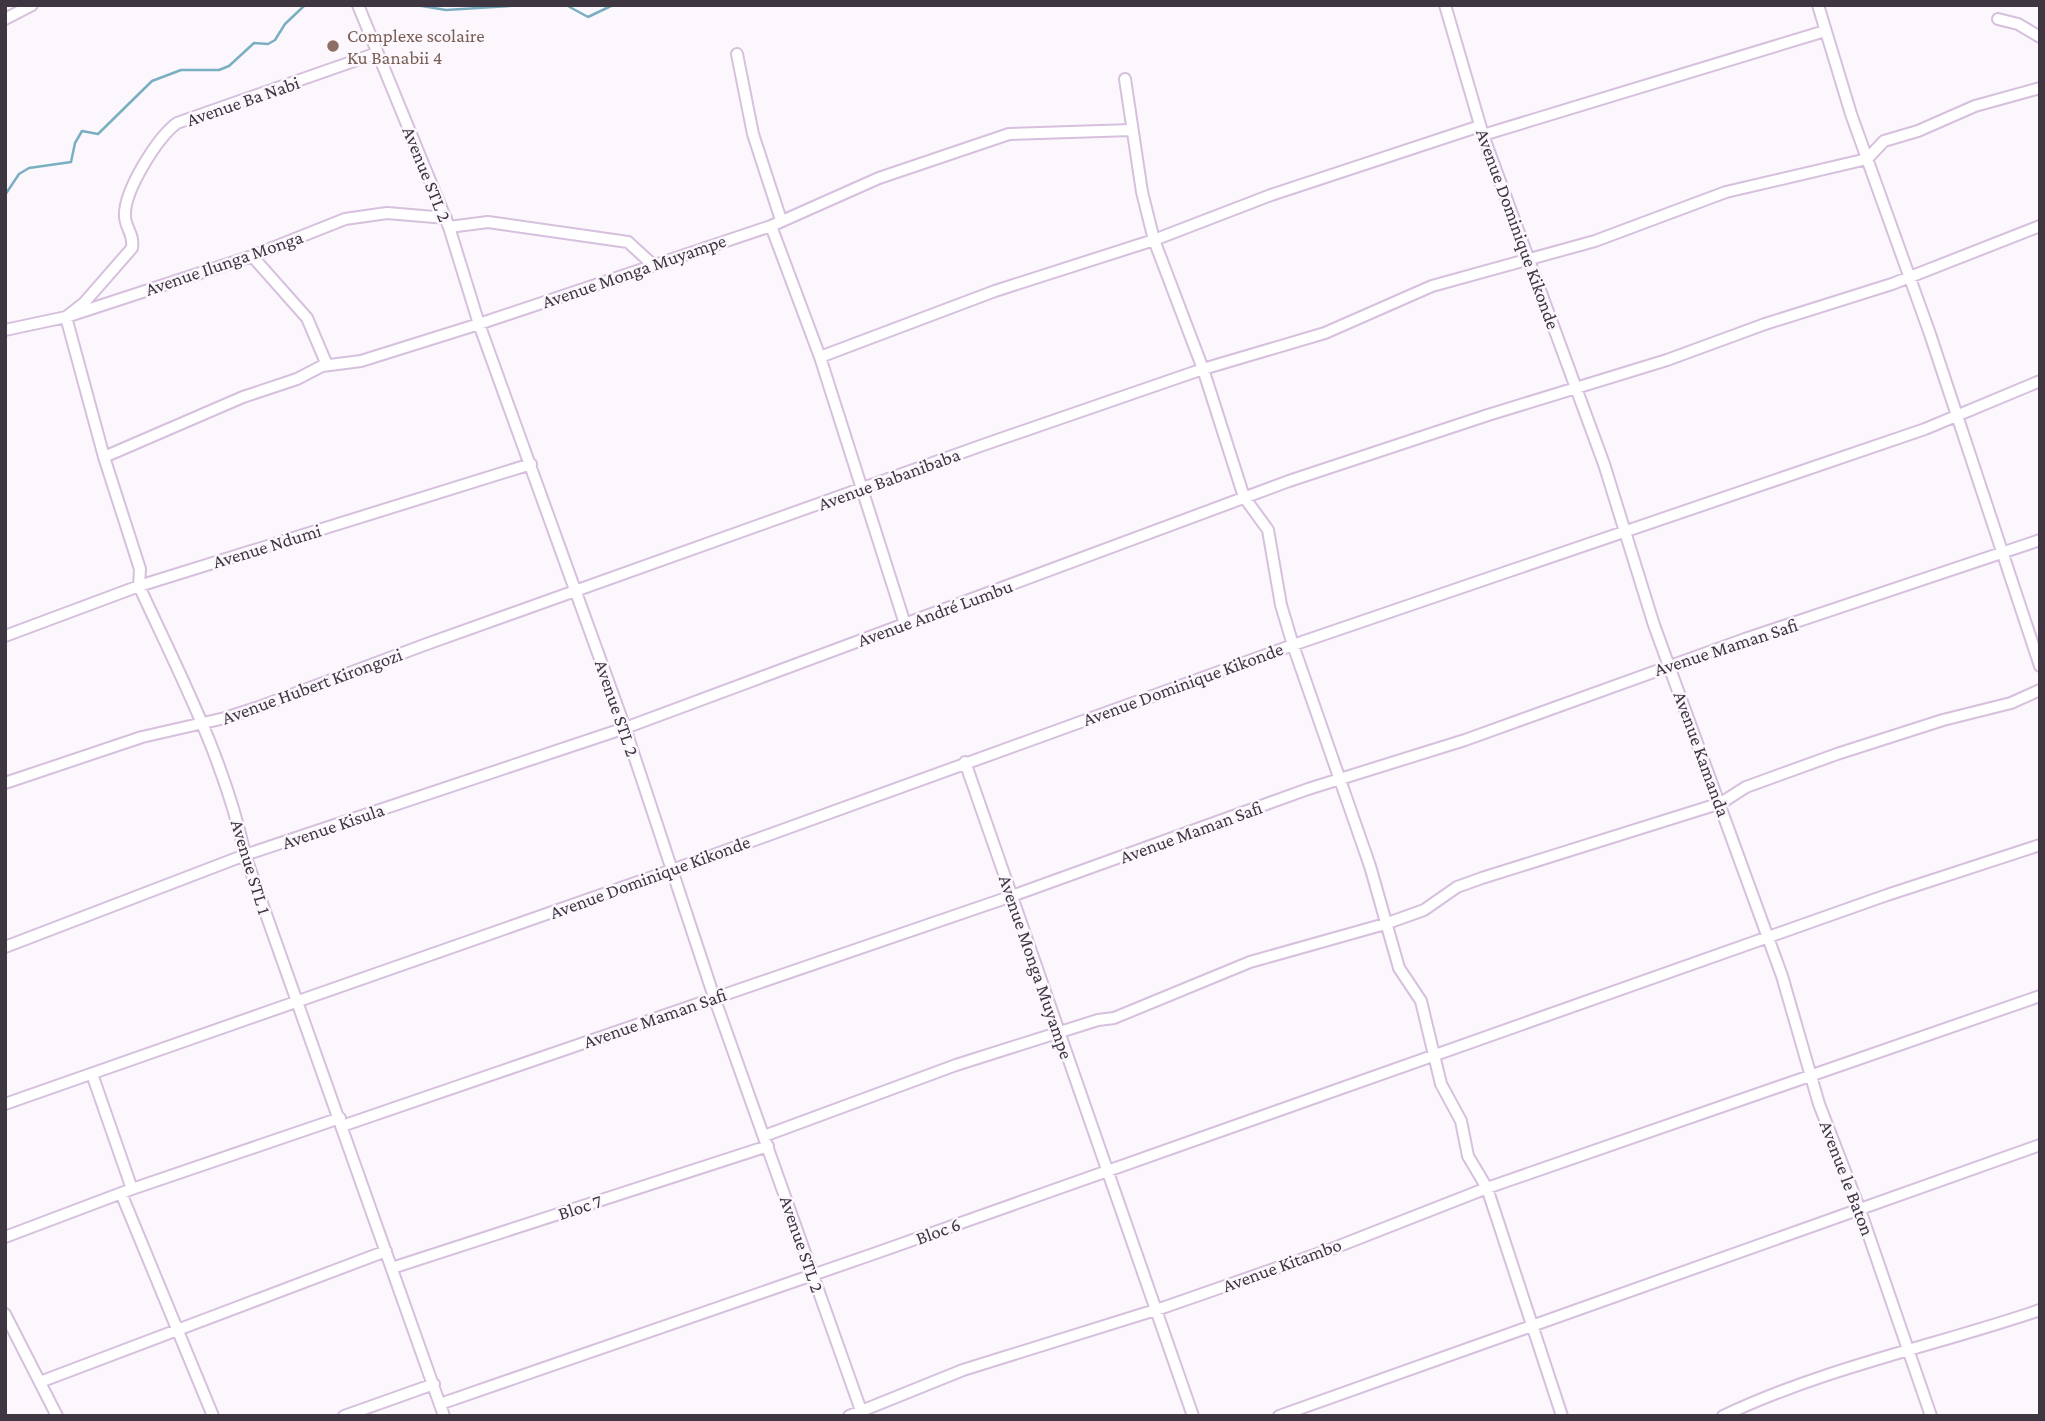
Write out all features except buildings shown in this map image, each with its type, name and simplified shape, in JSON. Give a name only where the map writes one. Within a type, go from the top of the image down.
[{"type":"street","points":[[5,19],[32,5]]},
{"type":"street","name":"Avenue STL 2","points":[[358,5],[447,223],[479,324],[625,728],[714,997],[862,1414]]},
{"type":"street","points":[[1818,5],[1867,159],[1958,415],[2040,666]]},
{"type":"street","name":"Avenue Dominique Kikonde","points":[[1448,6],[1482,131],[1625,530]]},
{"type":"street","points":[[1998,19],[2018,24],[2040,37]]},
{"type":"street","points":[[820,357],[995,291],[1154,240],[1271,195],[1825,31]]},
{"type":"street","name":"Avenue Ba Nabi","points":[[66,317],[84,303],[132,248],[134,237],[125,220],[125,202],[134,181],[167,131],[177,124],[377,53]]},
{"type":"street","points":[[737,54],[747,91],[753,134],[776,223],[905,624]]},
{"type":"street","points":[[1125,79],[1132,130],[1154,240],[1203,369],[1244,497],[1268,530],[1281,605],[1376,884],[1399,968],[1421,1001],[1441,1084],[1461,1121],[1468,1156],[1487,1188],[1562,1416]]},
{"type":"street","points":[[1867,159],[1884,141],[1918,131],[1975,106],[2040,88]]},
{"type":"street","points":[[776,223],[879,178],[1009,134],[1050,130],[1132,130]]},
{"type":"street","name":"Avenue Babanibaba","points":[[576,592],[1203,369],[1325,333],[1432,286],[1595,241],[1726,192],[1867,159]]},
{"type":"street","name":"Avenue Ilunga Monga","points":[[5,330],[66,317],[252,256],[345,219],[367,214],[447,223],[488,222],[628,242],[652,264]]},
{"type":"street","name":"Avenue Monga Muyampe","points":[[104,457],[185,420],[297,379],[327,365],[361,361],[479,324],[776,223]]},
{"type":"street","name":"Avenue André Lumbu","points":[[625,728],[1368,453],[1576,388],[1908,278],[2040,226]]},
{"type":"street","points":[[252,256],[307,318],[327,365]]},
{"type":"street","points":[[231,263],[261,267]]},
{"type":"street","name":"Avenue STL 1","points":[[66,317],[104,457],[140,569],[139,586],[202,723],[238,824],[245,855],[444,1416]]},
{"type":"street","name":"Avenue Dominique Kikonde","points":[[5,1104],[672,870],[1293,645],[1889,442],[2040,381]]},
{"type":"street","name":"Avenue Ndumi","points":[[5,636],[139,586],[531,464]]},
{"type":"street","name":"Avenue Kamanda","points":[[1625,530],[1669,666],[1721,803],[1767,938]]},
{"type":"street","name":"Avenue Maman Safi","points":[[5,1237],[132,1189],[341,1122],[1012,896],[1341,779],[1465,740],[1669,666],[2040,540]]},
{"type":"street","name":"Avenue Hubert Kirongozi","points":[[5,783],[142,737],[259,707],[576,592]]},
{"type":"street","name":"Bloc 7","points":[[393,1268],[766,1141],[956,1065],[1098,1020],[1114,1018],[1250,962],[1385,924],[1435,905],[1457,887],[1473,881],[1721,803],[1746,787],[1837,754],[1986,708],[2011,703],[2040,690]]},
{"type":"street","name":"Avenue Kisula","points":[[5,947],[245,855],[625,728]]},
{"type":"street","name":"Avenue Monga Muyampe","points":[[965,762],[1193,1416]]},
{"type":"street","name":"Bloc 6","points":[[440,1404],[1767,938],[2040,845]]},
{"type":"street","name":"Avenue le Baton","points":[[1767,938],[1782,976],[1810,1073],[1931,1416]]},
{"type":"street","name":"Avenue Kitambo","points":[[849,1416],[862,1414],[963,1370],[1157,1310],[1334,1248],[1487,1188],[1810,1073],[2040,996]]},
{"type":"street","points":[[92,1074],[132,1189]]},
{"type":"street","points":[[1279,1416],[2040,1145]]},
{"type":"street","points":[[121,1193],[213,1416]]},
{"type":"street","points":[[40,1382],[386,1251]]},
{"type":"street","points":[[1723,1416],[1828,1374],[2040,1310]]},
{"type":"street","points":[[5,1314],[57,1416]]},
{"type":"street","points":[[344,1416],[434,1384]]},
{"type":"waterway","points":[[5,195],[19,174],[29,168],[71,162],[75,143],[82,131],[98,134],[152,81],[181,70],[219,70],[229,66],[254,43],[268,44],[275,40],[285,24],[305,5]]},
{"type":"waterway","points":[[416,5],[446,10],[524,5]]},
{"type":"waterway","points":[[566,5],[588,17],[613,5]]},
{"type":"place","name":"Complexe scolaire Ku Banabii 4","points":[[333,46]]}]
